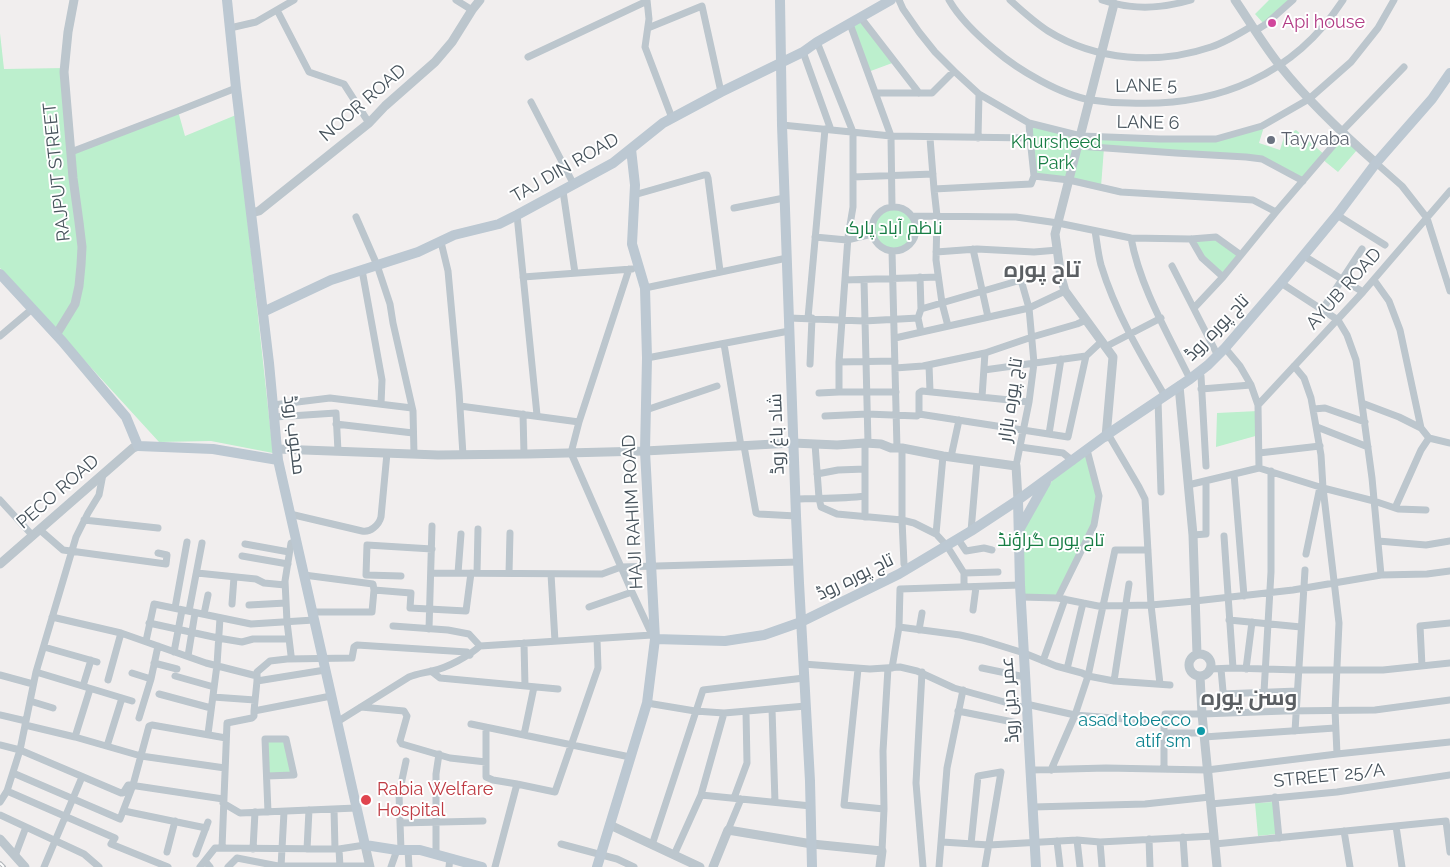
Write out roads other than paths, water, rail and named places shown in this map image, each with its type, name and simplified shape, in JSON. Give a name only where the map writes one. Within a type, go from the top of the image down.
[{"type":"main road","name":"محبوب روڈ","points":[[227,0],[274,406],[278,460],[365,845]]},
{"type":"main road","name":"شاد باغ روڈ","points":[[780,0],[784,198],[793,443],[811,806],[812,867]]},
{"type":"main road","name":"TAJ DIN ROAD","points":[[263,312],[331,280],[418,252],[454,235],[499,224],[613,163],[663,123],[803,52],[891,0]]},
{"type":"main road","name":"تاج پورہ روڈ","points":[[654,637],[725,641],[764,635],[801,622],[903,572],[947,546],[1018,500],[1107,435],[1190,379],[1222,352],[1304,256],[1376,163],[1432,99],[1450,73]]},
{"type":"main road","name":"HAJI RAHIM ROAD","points":[[597,867],[647,703],[654,637],[645,451],[647,358],[645,288],[634,269],[632,244],[635,185],[630,149]]},
{"type":"main road","points":[[0,274],[56,335],[126,417],[138,446],[213,449],[278,460]]},
{"type":"main road","name":"تاج پورہ روڈ","points":[[1018,531],[1048,479]]},
{"type":"main road","name":"عمر دین روڈ","points":[[1018,500],[1020,585],[1036,867]]},
{"type":"main road","points":[[365,845],[402,850],[420,850],[436,854],[450,863],[482,867]]},
{"type":"street","name":"RAJPUT STREET","points":[[56,335],[75,304],[79,286],[82,247],[73,178],[64,72],[68,32],[74,0]]},
{"type":"street","points":[[230,28],[256,22],[294,0]]},
{"type":"street","points":[[456,0],[472,10]]},
{"type":"street","name":"NOOR ROAD","points":[[251,214],[259,211],[369,124],[385,106],[435,62],[452,42],[480,0]]},
{"type":"street","points":[[528,57],[647,0],[649,19],[645,47],[672,118]]},
{"type":"street","name":"LANE 6","points":[[899,0],[934,52],[954,71],[980,94],[1029,122],[1081,136],[1160,139],[1216,139],[1262,126],[1309,99],[1351,62],[1378,28],[1394,0]]},
{"type":"street","name":"LANE 5","points":[[949,0],[953,8],[981,38],[1009,62],[1043,82],[1090,100],[1150,104],[1185,101],[1222,92],[1245,84],[1280,66],[1307,45],[1330,20],[1343,0]]},
{"type":"street","points":[[1010,0],[1027,16],[1050,32],[1075,44],[1101,53],[1138,58],[1168,57],[1212,46],[1266,24],[1293,0]]},
{"type":"street","points":[[1102,0],[1114,4],[1146,8],[1163,7],[1191,0]]},
{"type":"street","points":[[1235,0],[1280,66],[1309,99],[1342,133],[1402,186],[1427,218],[1450,291]]},
{"type":"street","points":[[1114,4],[1055,234],[1065,292],[1113,357],[1107,435],[1145,500],[1151,605],[1160,684]]},
{"type":"street","points":[[648,28],[702,6],[721,92]]},
{"type":"street","points":[[277,10],[309,72],[344,84],[369,124]]},
{"type":"street","points":[[862,18],[919,93]]},
{"type":"street","points":[[850,24],[891,136],[892,207]]},
{"type":"street","points":[[817,42],[853,132],[853,207],[848,240],[838,362],[839,392]]},
{"type":"street","points":[[803,52],[828,130],[815,238],[810,318],[810,364]]},
{"type":"street","points":[[1194,308],[1242,255],[1342,133],[1404,67]]},
{"type":"street","points":[[876,93],[932,93],[954,71]]},
{"type":"street","points":[[71,152],[236,88]]},
{"type":"street","points":[[978,138],[980,94]]},
{"type":"street","points":[[531,102],[574,185]]},
{"type":"street","points":[[934,190],[1031,184],[1034,176],[1029,122]]},
{"type":"street","points":[[782,125],[891,136],[1030,138]]},
{"type":"street","points":[[930,138],[937,216],[936,252],[938,277],[948,326]]},
{"type":"street","points":[[1078,146],[1262,159],[1303,182]]},
{"type":"street","points":[[853,177],[933,174]]},
{"type":"street","points":[[634,196],[707,175],[720,271]]},
{"type":"street","points":[[1034,176],[1069,180],[1121,192],[1253,200],[1276,212]]},
{"type":"street","points":[[563,191],[575,273]]},
{"type":"street","name":"AYUB ROAD","points":[[1258,405],[1364,292],[1450,191]]},
{"type":"street","points":[[734,208],[784,198]]},
{"type":"street","points":[[885,208],[900,208],[912,216],[916,230],[915,237],[906,248],[899,251],[885,250],[874,240],[872,226],[874,219],[885,208]]},
{"type":"street","points":[[517,215],[537,415]]},
{"type":"street","points":[[1337,215],[1385,245]]},
{"type":"street","points":[[356,216],[378,265],[390,304],[412,408],[414,454]]},
{"type":"street","points":[[912,216],[1016,217],[1058,223],[1131,238],[1191,239],[1216,237],[1242,255]]},
{"type":"street","points":[[1095,230],[1100,263],[1114,301],[1161,398],[1161,492]]},
{"type":"street","points":[[815,238],[848,240],[872,234]]},
{"type":"street","points":[[1131,238],[1143,283],[1190,379]]},
{"type":"street","points":[[1191,239],[1202,258],[1223,277]]},
{"type":"street","points":[[441,242],[448,271],[463,455]]},
{"type":"street","points":[[1322,310],[1362,248]]},
{"type":"street","points":[[936,252],[973,249],[1034,252],[1058,250]]},
{"type":"street","points":[[973,249],[988,317]]},
{"type":"street","points":[[880,867],[884,809],[883,751],[890,668],[899,627],[900,589],[904,564],[892,251]]},
{"type":"street","points":[[1304,256],[1364,292]]},
{"type":"street","points":[[645,288],[787,258]]},
{"type":"street","points":[[1172,266],[1194,308],[1222,352],[1240,366],[1250,385],[1258,405],[1260,468]]},
{"type":"street","points":[[337,722],[409,677],[419,673],[431,672],[470,655],[480,646],[654,637],[632,592],[571,453],[579,422],[634,269],[523,277]]},
{"type":"street","points":[[362,270],[382,380],[381,404]]},
{"type":"street","points":[[845,280],[938,277]]},
{"type":"street","points":[[920,278],[921,309],[918,318],[921,332]]},
{"type":"street","points":[[864,280],[867,414],[865,518]]},
{"type":"street","name":"تاج پورہ بازار","points":[[982,291],[1021,280],[1029,308],[1034,363],[1029,402],[1016,466]]},
{"type":"street","points":[[1374,280],[1389,301],[1400,330],[1421,428]]},
{"type":"street","points":[[1281,283],[1338,320],[1348,335],[1356,360],[1365,422],[1381,575]]},
{"type":"street","points":[[921,309],[982,291]]},
{"type":"street","points":[[894,338],[1029,308],[1065,292]]},
{"type":"street","points":[[0,336],[32,309]]},
{"type":"street","points":[[789,318],[864,321],[918,318]]},
{"type":"street","points":[[984,370],[1086,356],[1103,344],[1130,334],[1161,318]]},
{"type":"street","points":[[838,362],[929,365],[985,353],[1032,336],[1086,320]]},
{"type":"street","points":[[647,358],[789,331]]},
{"type":"street","points":[[724,344],[756,513],[796,516]]},
{"type":"street","points":[[982,397],[985,353]]},
{"type":"street","points":[[825,416],[867,414],[917,416],[919,414],[1068,437],[1086,356]]},
{"type":"street","points":[[1049,434],[1061,359]]},
{"type":"street","points":[[929,365],[930,391]]},
{"type":"street","points":[[1294,366],[1304,378],[1311,398],[1320,446],[1322,487],[1339,623],[1336,710],[1337,754]]},
{"type":"street","points":[[1199,372],[1201,376],[1206,466]]},
{"type":"street","points":[[1201,389],[1250,385]]},
{"type":"street","points":[[646,410],[717,386]]},
{"type":"street","points":[[1179,386],[1193,535],[1198,654]]},
{"type":"street","points":[[919,414],[920,391],[1029,402]]},
{"type":"street","points":[[819,393],[896,392]]},
{"type":"street","points":[[274,406],[330,398],[412,408]]},
{"type":"street","points":[[1362,403],[1399,417],[1421,428],[1429,438],[1450,443]]},
{"type":"street","points":[[460,406],[579,422]]},
{"type":"street","points":[[1314,409],[1325,408],[1365,422]]},
{"type":"street","points":[[275,417],[336,413],[338,451]]},
{"type":"street","points":[[524,414],[524,454]]},
{"type":"street","points":[[936,534],[947,457],[959,420]]},
{"type":"street","points":[[336,424],[413,433]]},
{"type":"street","points":[[1317,427],[1368,447]]},
{"type":"street","points":[[1395,508],[1421,450],[1429,438]]},
{"type":"street","points":[[277,449],[463,455],[645,451],[793,443],[837,445],[882,444],[891,448],[1016,466],[1018,500]]},
{"type":"street","points":[[816,444],[821,507],[837,514],[902,520],[914,523],[936,534],[947,546],[964,573],[964,587]]},
{"type":"street","name":"PECO ROAD","points":[[0,564],[133,448],[138,446]]},
{"type":"street","points":[[1259,453],[1320,446]]},
{"type":"street","points":[[1020,447],[1063,453],[1073,461]]},
{"type":"street","points":[[1043,661],[1062,599],[1094,525],[1099,496],[1087,450]]},
{"type":"street","points":[[290,514],[369,531],[381,518],[386,453]]},
{"type":"street","points":[[971,531],[977,461]]},
{"type":"street","points":[[1188,486],[1260,468],[1395,508],[1426,510]]},
{"type":"street","points":[[818,474],[838,470],[865,469]]},
{"type":"street","points":[[1264,692],[1271,572],[1271,471]]},
{"type":"street","points":[[0,802],[7,791],[20,750],[36,672],[76,537],[99,495],[103,474]]},
{"type":"street","points":[[1234,474],[1244,596]]},
{"type":"street","points":[[1193,535],[1206,534],[1206,481]]},
{"type":"street","points":[[1306,554],[1322,487]]},
{"type":"street","points":[[796,499],[865,496]]},
{"type":"street","points":[[0,500],[36,533],[63,550],[166,564],[167,555],[158,553]]},
{"type":"street","points":[[84,520],[158,528]]},
{"type":"street","points":[[429,629],[432,526]]},
{"type":"street","points":[[374,590],[411,593],[410,608],[466,611],[474,573],[478,529]]},
{"type":"street","points":[[509,573],[510,533]]},
{"type":"street","points":[[458,573],[461,534]]},
{"type":"street","points":[[1224,536],[1233,668]]},
{"type":"street","points":[[958,539],[966,551],[984,548],[992,550]]},
{"type":"street","points":[[291,655],[285,585],[291,543],[297,541]]},
{"type":"street","points":[[1378,541],[1426,545],[1450,541]]},
{"type":"street","points":[[187,542],[185,611],[192,633],[188,656]]},
{"type":"street","points":[[174,652],[178,630],[197,573],[202,543]]},
{"type":"street","points":[[245,544],[290,552]]},
{"type":"street","points":[[401,576],[366,575],[367,545],[432,549]]},
{"type":"street","points":[[1051,770],[1075,715],[1088,676],[1114,550],[1148,550]]},
{"type":"street","points":[[242,556],[288,564]]},
{"type":"street","points":[[432,573],[602,574],[621,567],[798,562]]},
{"type":"street","points":[[1296,731],[1305,570]]},
{"type":"street","points":[[1021,597],[1062,599],[1103,606],[1151,605],[1244,596],[1381,575],[1427,574],[1450,571]]},
{"type":"street","points":[[964,573],[998,572]]},
{"type":"street","points":[[197,573],[256,579],[264,584],[285,585]]},
{"type":"street","points":[[551,574],[555,641]]},
{"type":"street","points":[[146,641],[154,604],[251,624],[287,622],[314,616],[372,612],[373,584],[304,575]]},
{"type":"street","points":[[232,604],[234,577]]},
{"type":"street","points":[[1114,681],[1129,584]]},
{"type":"street","points":[[900,589],[1020,585]]},
{"type":"street","points":[[973,610],[976,587]]},
{"type":"street","points":[[589,607],[632,592]]},
{"type":"street","points":[[204,614],[208,595]]},
{"type":"street","points":[[249,605],[286,603]]},
{"type":"street","points":[[1067,669],[1083,603]]},
{"type":"street","points":[[919,630],[922,613]]},
{"type":"street","points":[[52,617],[121,633],[257,679],[326,670]]},
{"type":"street","points":[[208,734],[217,666],[220,618]]},
{"type":"street","points":[[1229,620],[1301,627]]},
{"type":"street","points":[[149,622],[178,630],[242,642],[289,639]]},
{"type":"street","points":[[1246,668],[1252,622]]},
{"type":"street","points":[[1422,666],[1420,626],[1450,623]]},
{"type":"street","points":[[393,626],[448,630],[469,634],[480,646]]},
{"type":"street","points":[[899,627],[960,635],[1024,653],[1088,676],[1114,681],[1170,685]]},
{"type":"street","points":[[108,680],[121,633]]},
{"type":"street","points":[[486,727],[486,777],[555,792],[598,668],[597,639]]},
{"type":"street","points":[[524,643],[525,686]]},
{"type":"street","points":[[222,848],[227,723],[254,716],[256,672],[270,661],[287,658],[352,658],[354,647],[357,645],[467,652],[470,655]]},
{"type":"street","points":[[138,718],[158,646]]},
{"type":"street","points":[[44,647],[94,661],[75,737]]},
{"type":"street","points":[[1198,654],[1208,656],[1211,664],[1206,674],[1200,676],[1192,672],[1189,667],[1191,659],[1198,654]]},
{"type":"street","points":[[154,663],[214,687]]},
{"type":"street","points":[[1210,669],[1383,670],[1450,663]]},
{"type":"street","points":[[803,664],[870,670],[900,667],[922,672],[954,688],[1026,706],[1075,715],[1164,722]]},
{"type":"street","points":[[982,668],[1025,678]]},
{"type":"street","points":[[858,669],[844,806],[884,809]]},
{"type":"street","points":[[1221,669],[1225,713]]},
{"type":"street","points":[[36,672],[132,702]]},
{"type":"street","points":[[132,672],[150,679]]},
{"type":"street","points":[[431,672],[440,678],[558,689]]},
{"type":"street","points":[[922,672],[916,783],[923,867]]},
{"type":"street","points":[[0,675],[33,684]]},
{"type":"street","points":[[1200,676],[1217,867]]},
{"type":"street","points":[[652,844],[703,690],[804,678]]},
{"type":"street","points":[[524,735],[534,687]]},
{"type":"street","points":[[939,867],[947,768],[963,690]]},
{"type":"street","points":[[1222,694],[1297,691]]},
{"type":"street","points":[[159,694],[211,708]]},
{"type":"street","points":[[254,711],[331,696]]},
{"type":"street","points":[[213,697],[255,700]]},
{"type":"street","points":[[107,746],[122,698]]},
{"type":"street","points":[[1164,769],[1165,714],[1296,710],[1375,710],[1450,700]]},
{"type":"street","points":[[30,701],[53,708]]},
{"type":"street","points":[[647,703],[695,711],[724,713],[806,706]]},
{"type":"street","points":[[361,707],[404,711],[407,716],[402,744],[450,758],[486,762]]},
{"type":"street","points":[[772,709],[775,802]]},
{"type":"street","points":[[958,711],[1028,725]]},
{"type":"street","points":[[713,867],[728,830],[747,763],[746,712]]},
{"type":"street","points":[[674,855],[701,795],[724,713]]},
{"type":"street","points":[[0,715],[141,756],[224,768]]},
{"type":"street","points":[[471,724],[630,757]]},
{"type":"street","points":[[13,773],[119,819],[124,811],[133,785],[148,728],[152,725],[226,738]]},
{"type":"street","points":[[1164,734],[1204,735],[1336,728]]},
{"type":"street","points":[[267,776],[294,775],[286,739],[266,739],[267,776],[268,812]]},
{"type":"street","points":[[1031,770],[1207,770],[1450,742]]},
{"type":"street","points":[[0,745],[20,750],[122,793],[129,785],[133,785],[223,801],[240,813],[356,808]]},
{"type":"street","points":[[436,854],[436,774],[440,754]]},
{"type":"street","points":[[406,761],[399,794],[402,850],[409,867]]},
{"type":"street","points":[[971,844],[978,776],[1000,772],[985,867]]},
{"type":"street","name":"STREET 25/A","points":[[1033,807],[1145,804],[1275,797],[1337,792],[1450,775]]},
{"type":"street","points":[[44,867],[82,777]]},
{"type":"street","points":[[495,867],[517,784]]},
{"type":"street","points":[[7,791],[115,838],[111,844],[168,867]]},
{"type":"street","points":[[701,795],[811,806]]},
{"type":"street","points":[[1275,797],[1279,838]]},
{"type":"street","points":[[334,809],[340,866]]},
{"type":"street","points":[[307,849],[308,810]]},
{"type":"street","points":[[124,811],[175,822],[207,825],[196,854]]},
{"type":"street","points":[[253,849],[255,812]]},
{"type":"street","points":[[281,866],[284,812]]},
{"type":"street","points":[[0,815],[84,854],[99,867]]},
{"type":"street","points":[[400,823],[484,821]]},
{"type":"street","points":[[942,842],[989,845],[1077,840],[1100,842],[1183,837],[1214,840],[1279,838],[1446,821],[1450,852]]},
{"type":"street","points":[[167,852],[175,822]]},
{"type":"street","points":[[610,825],[700,867]]},
{"type":"street","points":[[1396,826],[1402,867]]},
{"type":"street","points":[[15,856],[26,827]]},
{"type":"street","points":[[728,830],[812,844],[882,851]]},
{"type":"street","points":[[1344,831],[1348,867]]},
{"type":"street","points":[[1183,837],[1185,867]]},
{"type":"street","points":[[0,839],[25,867]]},
{"type":"street","points":[[1149,839],[1150,867]]},
{"type":"street","points":[[1077,840],[1080,867]]},
{"type":"street","points":[[1057,841],[1060,867]]},
{"type":"street","points":[[1100,842],[1102,867]]},
{"type":"street","points":[[561,844],[617,859],[634,867]]},
{"type":"street","points":[[210,867],[202,864],[215,848],[337,849],[365,845]]},
{"type":"street","name":"محبوب روڈ","points":[[365,845],[370,866]]},
{"type":"street","points":[[989,845],[990,867]]},
{"type":"street","points":[[391,867],[402,850]]},
{"type":"street","points":[[228,867],[237,858],[281,866],[370,866]]},
{"type":"railway","points":[[0,863],[4,867]]},
{"type":"place","name":"Api house","points":[[1272,23]]},
{"type":"place","name":"Tayyaba","points":[[1271,140]]},
{"type":"place","name":"asad tobecco atif sm","points":[[1201,731]]},
{"type":"place","name":"Rabia Welfare Hospital","points":[[366,800]]},
{"type":"district","name":"تاج پورہ","points":[[1042,270]]},
{"type":"district","name":"وسن پورہ","points":[[1249,698]]},
{"type":"park label","name":"Khursheed Park","points":[[1056,153]]},
{"type":"park label","name":"ناظم آباد پارک","points":[[894,229]]},
{"type":"park label","name":"تاج پورہ گراؤنڈ","points":[[1051,541]]}]
